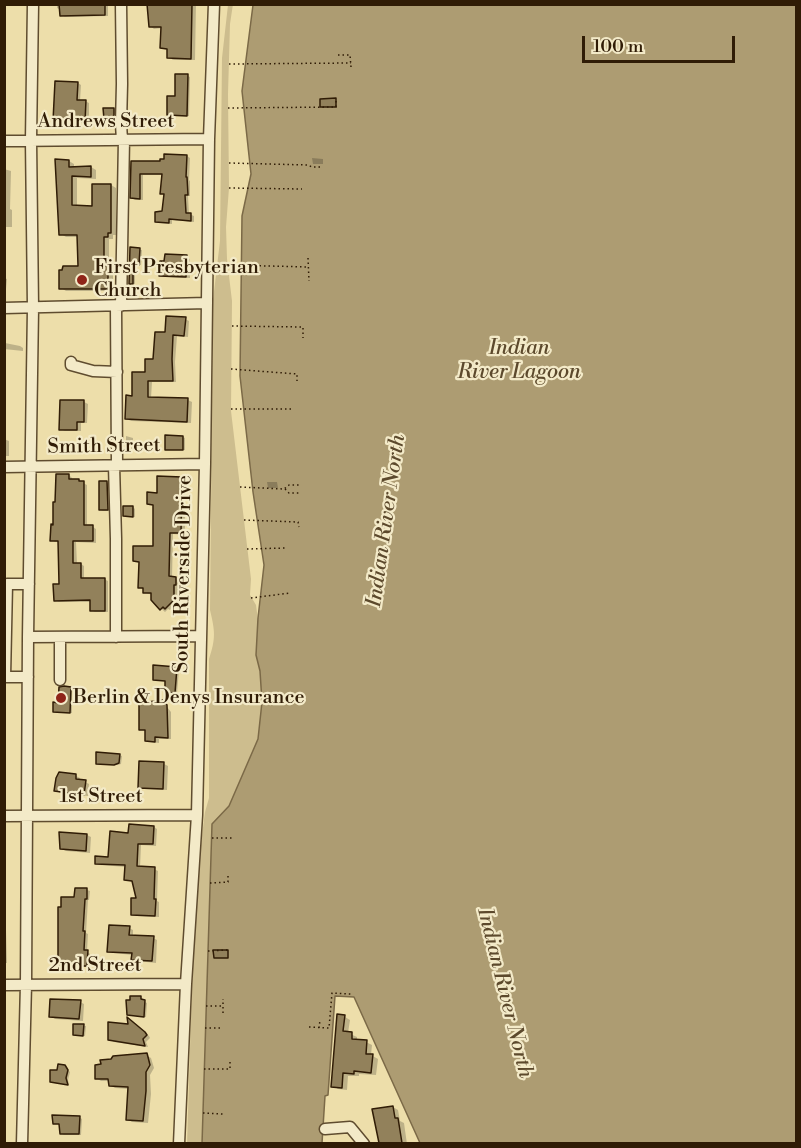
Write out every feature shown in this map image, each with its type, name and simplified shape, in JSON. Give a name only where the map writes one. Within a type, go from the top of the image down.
[{"type":"street","points":[[22,1143],[26,984],[33,308],[33,4]]},
{"type":"street","points":[[116,637],[117,372],[123,140],[121,4]]},
{"type":"street","name":"South Riverside Drive","points":[[179,1143],[197,815],[209,139],[214,4]]},
{"type":"street","name":"Andrews Street","points":[[4,141],[209,139]]},
{"type":"street","points":[[4,308],[207,303]]},
{"type":"street","points":[[71,362],[71,365],[93,371],[117,372]]},
{"type":"street","name":"Smith Street","points":[[4,467],[205,464]]},
{"type":"street","points":[[28,677],[5,677],[6,584],[29,584]]},
{"type":"street","points":[[28,637],[201,636]]},
{"type":"street","points":[[60,637],[60,680]]},
{"type":"street","name":"1st Street","points":[[4,816],[197,815]]},
{"type":"street","name":"2nd Street","points":[[4,985],[186,984]]},
{"type":"street","points":[[325,1129],[350,1127],[364,1143]]},
{"type":"path","points":[[338,55],[350,55],[351,67]]},
{"type":"path","points":[[229,63],[351,63]]},
{"type":"path","points":[[228,108],[336,106],[336,98]]},
{"type":"path","points":[[229,163],[322,167]]},
{"type":"path","points":[[229,188],[302,189]]},
{"type":"path","points":[[308,258],[309,281]]},
{"type":"path","points":[[228,265],[309,267]]},
{"type":"path","points":[[232,326],[303,327],[303,338]]},
{"type":"path","points":[[231,369],[297,374],[297,381]]},
{"type":"path","points":[[231,409],[294,409]]},
{"type":"path","points":[[284,489],[289,485],[299,485]]},
{"type":"path","points":[[240,487],[284,489],[289,493],[299,493]]},
{"type":"path","points":[[244,520],[298,522],[299,527]]},
{"type":"path","points":[[247,549],[285,548]]},
{"type":"path","points":[[251,598],[290,593]]},
{"type":"path","points":[[212,838],[233,838]]},
{"type":"path","points":[[210,883],[228,882],[228,873]]},
{"type":"path","points":[[208,951],[228,950]]},
{"type":"path","points":[[329,1028],[332,993],[351,994]]},
{"type":"path","points":[[223,999],[223,1013]]},
{"type":"path","points":[[206,1006],[223,1006]]},
{"type":"path","points":[[319,1028],[320,1020]]},
{"type":"path","points":[[309,1027],[333,1029]]},
{"type":"path","points":[[206,1028],[223,1028]]},
{"type":"path","points":[[204,1069],[230,1069],[230,1061]]},
{"type":"path","points":[[203,1113],[223,1114]]},
{"type":"shaded area","points":[[233,4],[230,24],[229,188],[226,227],[232,301],[231,411],[251,579],[250,595],[256,605],[258,620],[256,655],[260,671],[262,702],[258,739],[229,806],[212,824],[202,1143],[187,1144],[195,890],[205,812],[209,798],[209,659],[214,634],[210,610],[213,300],[220,241],[222,58],[228,5]]},
{"type":"water","name":"Indian River Lagoon","points":[[253,5],[796,5],[796,1143],[420,1143],[354,997],[335,996],[322,1143],[202,1144],[212,824],[229,806],[258,739],[262,702],[260,671],[256,655],[264,565],[240,376],[242,216],[251,174],[242,91]]},
{"type":"building","points":[[59,4],[105,4],[105,15],[60,16]]},
{"type":"building","points":[[147,4],[192,4],[191,59],[167,58],[167,49],[160,48],[161,27],[149,27]]},
{"type":"building","points":[[175,74],[188,74],[187,116],[167,115],[167,96],[175,96]]},
{"type":"building","points":[[55,81],[78,82],[77,100],[86,100],[85,122],[53,121]]},
{"type":"building","points":[[336,98],[336,107],[320,107],[320,99]]},
{"type":"building","points":[[103,108],[114,108],[114,119],[104,119]]},
{"type":"building","points":[[164,154],[187,155],[186,213],[191,213],[191,221],[169,219],[169,223],[155,222],[155,212],[162,211],[164,194],[160,194],[162,174],[140,174],[140,199],[130,198],[131,161],[160,161],[164,159]]},
{"type":"building","points":[[55,159],[69,160],[69,167],[91,166],[91,177],[72,176],[72,205],[92,206],[92,184],[111,184],[111,233],[108,233],[108,237],[104,237],[104,266],[108,266],[108,289],[59,289],[59,270],[62,270],[63,266],[78,266],[77,235],[59,235]]},
{"type":"building","points":[[130,247],[140,248],[139,265],[133,264],[133,284],[129,284]]},
{"type":"building","points":[[165,254],[187,255],[186,277],[159,276],[160,261],[164,261]]},
{"type":"building","points":[[166,316],[186,317],[184,336],[173,335],[173,381],[148,381],[148,397],[188,398],[187,422],[125,419],[126,395],[132,396],[132,372],[145,372],[145,359],[153,359],[155,332],[165,332]]},
{"type":"building","points":[[60,400],[84,400],[84,422],[77,422],[77,430],[59,430]]},
{"type":"building","points":[[165,435],[183,436],[183,450],[165,450]]},
{"type":"building","points":[[56,474],[69,474],[69,479],[84,481],[84,525],[93,525],[93,541],[73,541],[73,563],[81,563],[81,578],[105,578],[105,611],[90,611],[90,600],[54,601],[53,584],[59,584],[58,541],[50,541]]},
{"type":"building","points":[[157,476],[182,477],[181,533],[170,533],[169,576],[176,577],[174,600],[165,609],[163,607],[160,610],[151,600],[151,593],[143,593],[143,588],[138,588],[139,562],[133,561],[133,546],[153,546],[153,505],[147,504],[147,492],[157,493]]},
{"type":"building","points":[[99,481],[107,481],[108,510],[99,510]]},
{"type":"building","points":[[123,506],[133,506],[133,517],[123,516]]},
{"type":"building","points":[[153,665],[177,667],[175,693],[165,692],[165,681],[153,680]]},
{"type":"building","points":[[59,687],[71,687],[70,713],[53,712],[53,702],[58,703]]},
{"type":"building","points":[[163,700],[167,705],[168,738],[155,737],[155,742],[145,741],[145,730],[139,730],[139,703]]},
{"type":"building","points":[[96,752],[120,754],[119,763],[96,764]]},
{"type":"building","points":[[139,761],[164,762],[163,789],[138,788]]},
{"type":"building","points":[[59,772],[76,774],[76,779],[86,780],[84,795],[54,791]]},
{"type":"building","points":[[129,824],[154,826],[153,844],[138,844],[137,866],[155,867],[155,916],[131,915],[131,898],[136,898],[132,881],[124,880],[125,865],[95,864],[95,856],[108,857],[110,831],[128,833]]},
{"type":"building","points":[[59,832],[87,834],[86,851],[60,849]]},
{"type":"building","points":[[75,888],[87,888],[83,931],[85,931],[84,950],[88,950],[87,966],[58,966],[58,907],[61,907],[61,897],[74,897]]},
{"type":"building","points":[[109,925],[130,926],[129,935],[154,936],[152,961],[131,960],[132,953],[107,952]]},
{"type":"building","points":[[213,950],[228,950],[228,958],[214,958]]},
{"type":"building","points":[[130,996],[141,996],[141,999],[145,1000],[144,1017],[127,1015],[126,1000],[130,1000]]},
{"type":"building","points":[[50,999],[81,1000],[79,1019],[49,1017]]},
{"type":"building","points":[[337,1014],[345,1015],[343,1031],[352,1032],[352,1039],[367,1040],[366,1054],[373,1054],[371,1073],[354,1071],[354,1074],[343,1073],[342,1088],[331,1087]]},
{"type":"building","points":[[127,1017],[147,1035],[143,1039],[145,1046],[108,1040],[108,1022],[128,1024]]},
{"type":"building","points":[[73,1024],[84,1024],[83,1036],[73,1035]]},
{"type":"building","points":[[147,1053],[150,1065],[146,1072],[143,1121],[126,1120],[128,1087],[109,1086],[108,1079],[95,1079],[95,1065],[101,1064],[100,1060],[111,1059],[113,1056]]},
{"type":"building","points":[[58,1064],[65,1065],[68,1070],[66,1078],[68,1085],[50,1082],[50,1070],[57,1070]]},
{"type":"building","points":[[393,1106],[395,1118],[398,1118],[402,1143],[379,1143],[372,1109]]},
{"type":"building","points":[[52,1115],[80,1116],[79,1134],[60,1134],[59,1124],[53,1124]]},
{"type":"place","name":"First Presbyterian Church","points":[[82,280]]},
{"type":"place","name":"Berlin & Denys Insurance","points":[[61,698]]},
{"type":"water label","name":"Indian River North","points":[[387,521]]},
{"type":"water label","name":"Indian River North","points":[[504,993]]}]
